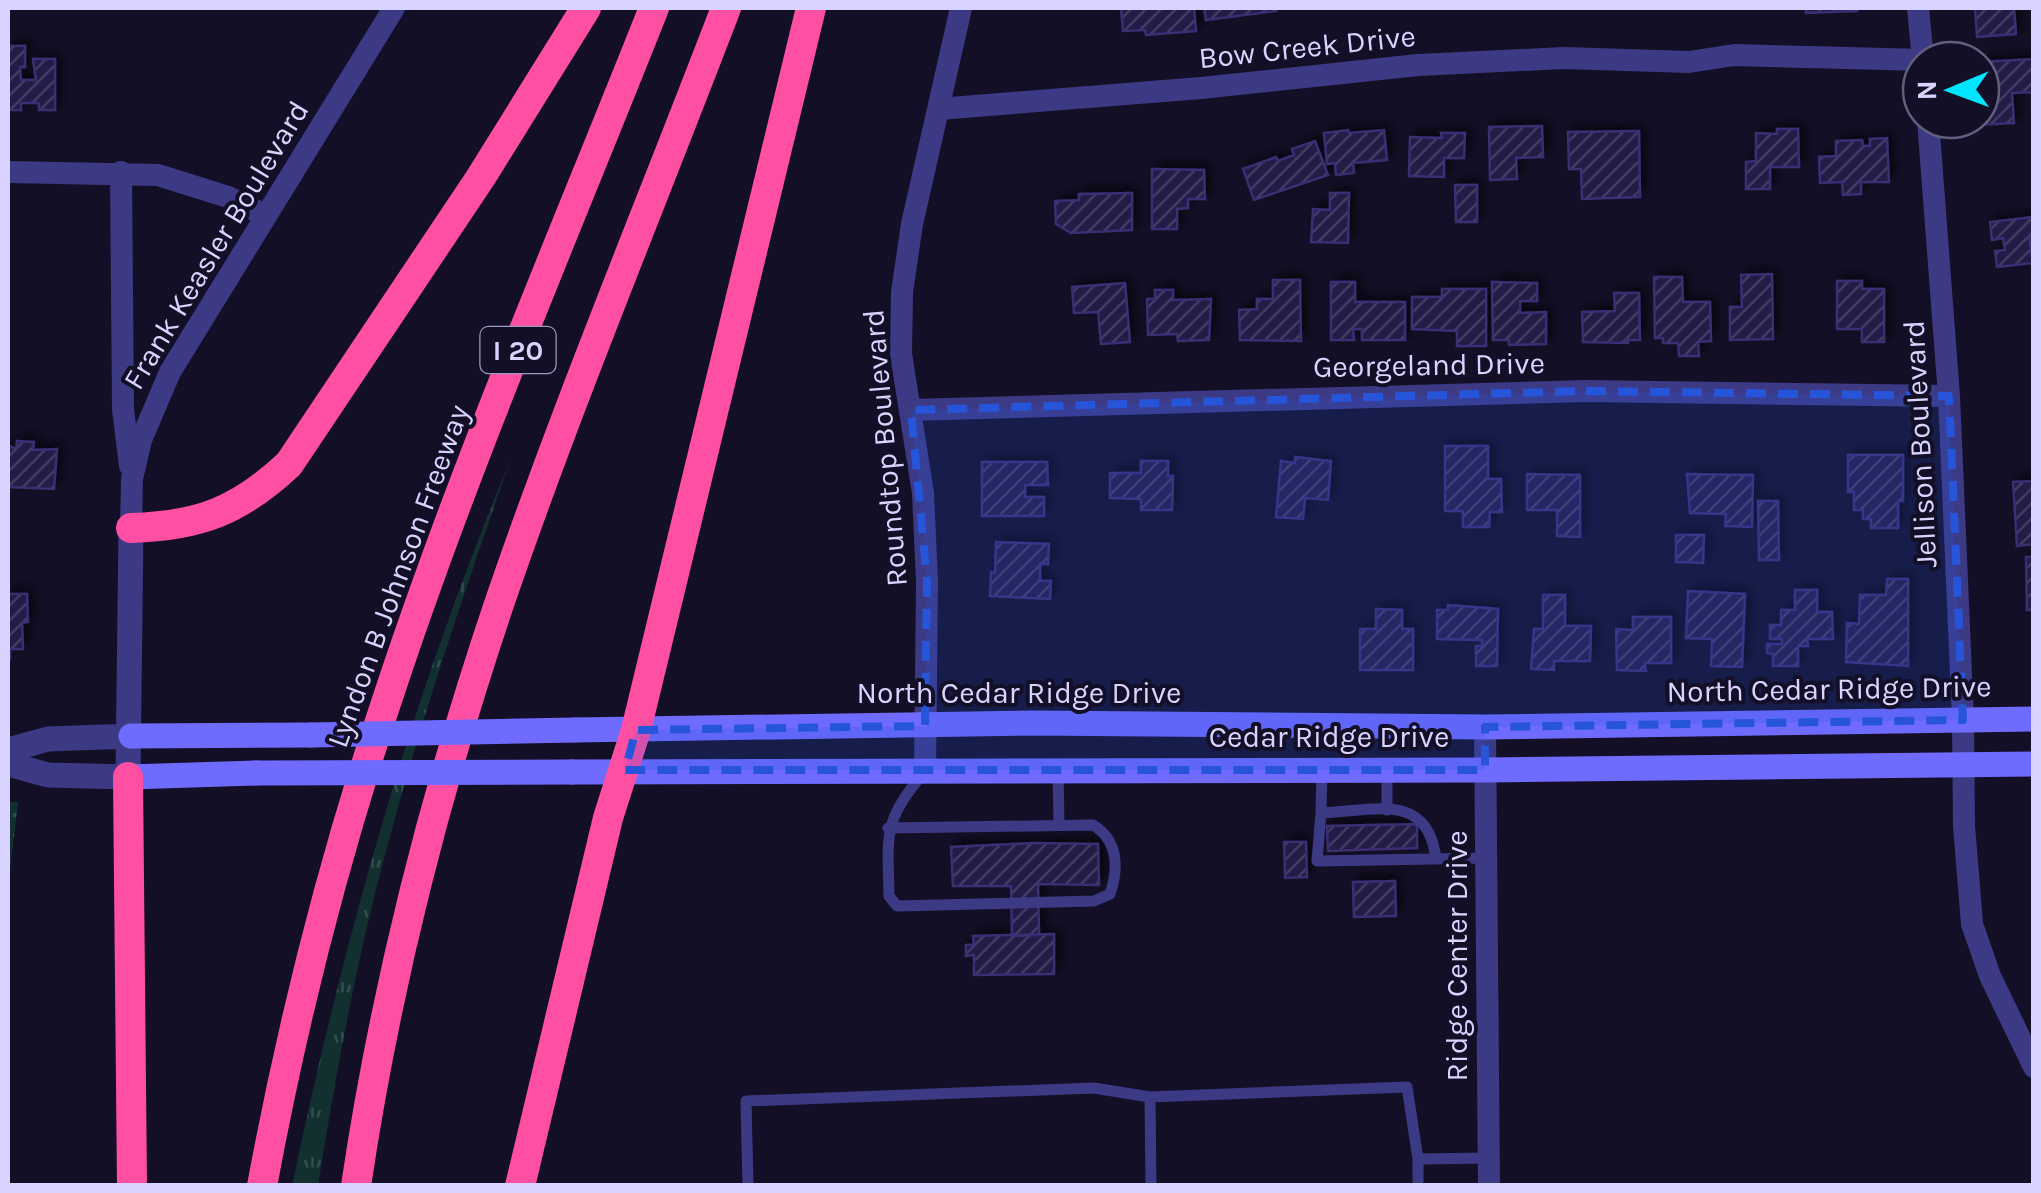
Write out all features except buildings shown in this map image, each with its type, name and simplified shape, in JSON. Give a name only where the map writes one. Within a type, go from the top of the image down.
[{"type":"highway","points":[[131,528],[200,521],[234,508],[262,490],[289,464],[482,178],[586,8]]},
{"type":"highway","name":"Lyndon B Johnson Freeway","points":[[262,1186],[300,1006],[344,837],[388,695],[438,554],[654,8]]},
{"type":"highway","name":"I 20","points":[[356,1186],[392,990],[471,692],[538,496],[726,8]]},
{"type":"highway","points":[[520,1186],[608,818],[636,730],[811,8]]},
{"type":"highway","points":[[128,776],[132,1186]]},
{"type":"main road","name":"North Cedar Ridge Drive","points":[[131,736],[1032,723],[1485,727],[2034,719]]},
{"type":"main road","name":"Cedar Ridge Drive","points":[[625,770],[1485,770],[2034,764]]},
{"type":"main road","points":[[128,776],[625,770]]},
{"type":"street","name":"Frank Keasler Boulevard","points":[[131,528],[132,479],[146,428],[170,372],[394,8]]},
{"type":"street","name":"Roundtop Boulevard","points":[[925,770],[928,580],[923,493],[901,354],[902,292],[912,224],[962,8]]},
{"type":"street","points":[[1918,8],[1921,40]]},
{"type":"street","name":"Bow Creek Drive","points":[[938,110],[1418,65],[1564,58],[1688,62],[1734,55],[1901,59]]},
{"type":"street","name":"Jellison Boulevard","points":[[1930,140],[1949,396],[1964,720],[1962,765],[1972,924],[1990,976],[2034,1067]]},
{"type":"street","points":[[8,172],[121,172],[158,176],[228,197],[265,215]]},
{"type":"street","points":[[121,172],[123,409],[132,479]]},
{"type":"street","name":"Georgeland Drive","points":[[911,410],[1586,391],[1949,396]]},
{"type":"street","points":[[8,764],[48,775],[128,776],[131,528]]},
{"type":"street","name":"Ridge Center Drive","points":[[1485,727],[1490,1186]]},
{"type":"street","name":"North Cedar Ridge Drive","points":[[8,750],[48,738],[131,736]]},
{"type":"lane","points":[[1058,769],[1059,826]]},
{"type":"lane","points":[[888,828],[1093,825],[1114,843],[1114,882],[1110,894],[1094,901],[897,906],[889,896],[888,828],[899,801],[925,770]]},
{"type":"lane","points":[[1322,770],[1317,860],[1488,858]]},
{"type":"lane","points":[[1386,770],[1387,810]]},
{"type":"lane","points":[[1322,812],[1411,812],[1424,822],[1433,837],[1436,859]]},
{"type":"lane","points":[[748,1186],[746,1101],[1094,1088],[1150,1097],[1407,1087],[1418,1186]]},
{"type":"lane","points":[[1150,1097],[1151,1186]]},
{"type":"lane","points":[[1418,1160],[1488,1158]]},
{"type":"highlighted area","points":[[1586,391],[1949,396],[1963,720],[1485,727],[1485,770],[625,770],[636,730],[925,726],[927,581],[911,410]]},
{"type":"green space","points":[[510,461],[460,606],[386,851],[365,934],[318,1185],[292,1186],[334,1001],[384,818],[442,638]]},
{"type":"green space","points":[[8,802],[18,802],[8,888]]}]
